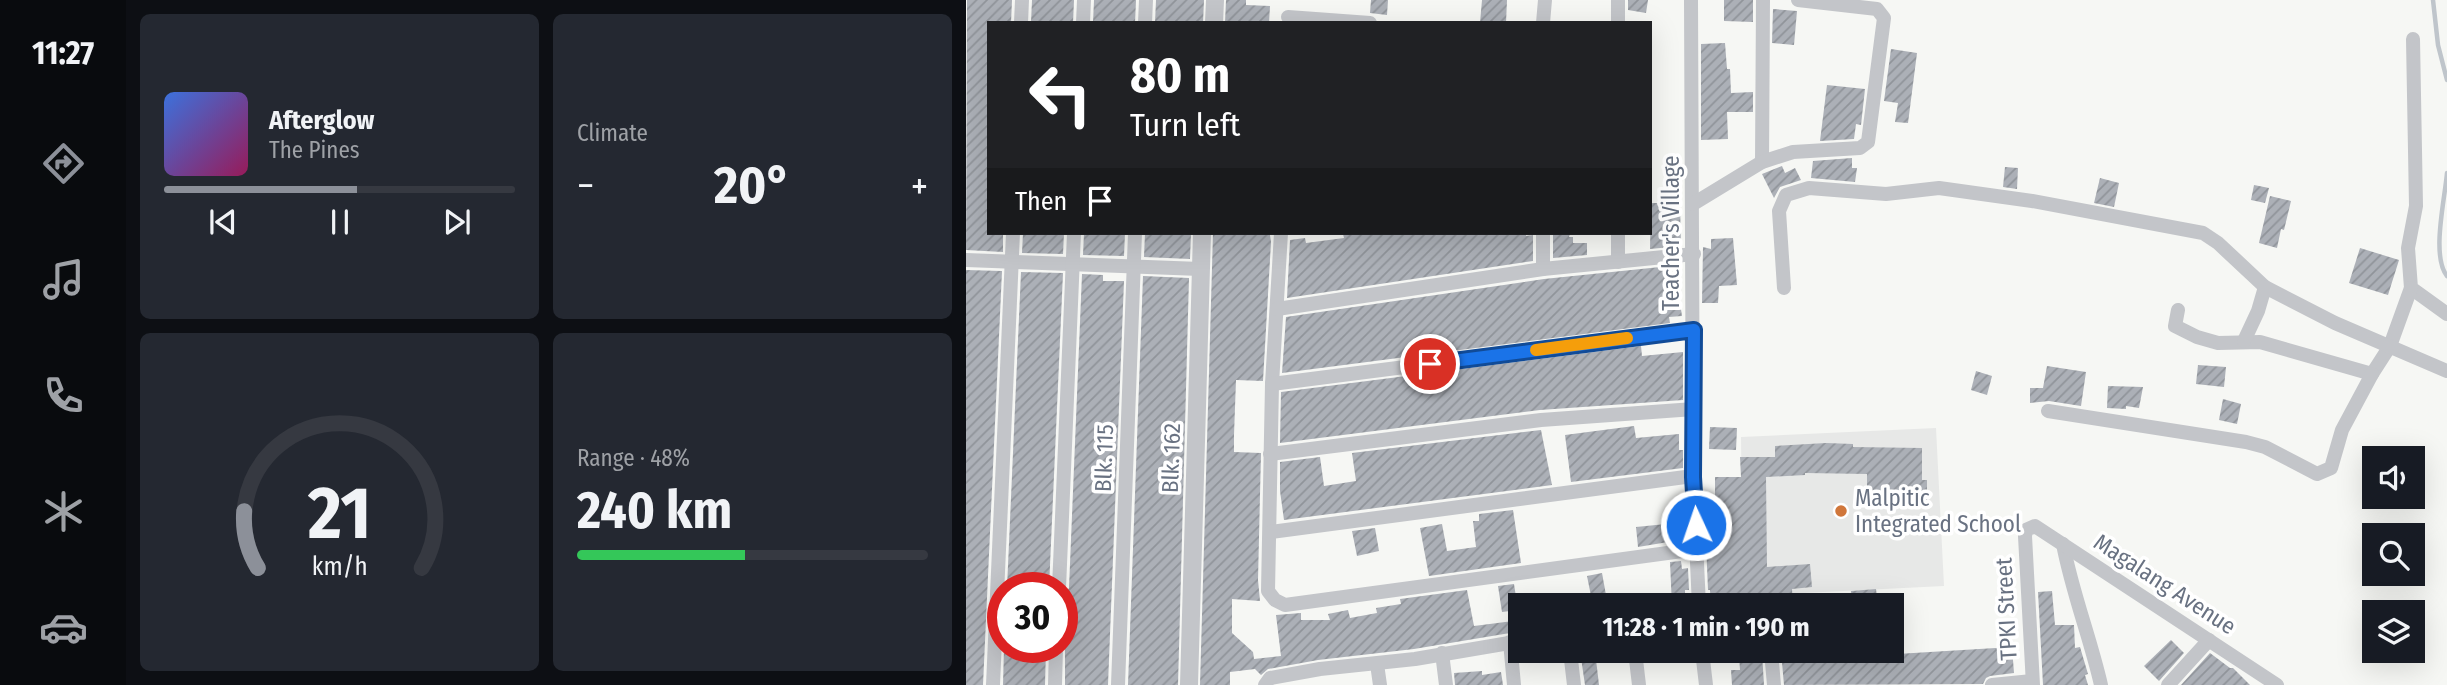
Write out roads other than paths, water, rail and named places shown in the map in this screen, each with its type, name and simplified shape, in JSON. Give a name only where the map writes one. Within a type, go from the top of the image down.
[{"type":"street","points":[[1021,21],[1022,0]]},
{"type":"street","points":[[1083,21],[1084,0]]},
{"type":"street","points":[[1145,21],[1146,0]]},
{"type":"street","points":[[1214,21],[1215,0]]},
{"type":"street","points":[[1287,0],[1287,20],[1315,21]]},
{"type":"street","points":[[1543,21],[1545,0]]},
{"type":"street","points":[[1618,0],[1618,21]]},
{"type":"street","name":"Teacher's Village","points":[[1691,0],[1693,477],[1699,593]]},
{"type":"street","points":[[1762,162],[1763,0]]},
{"type":"street","points":[[1693,204],[1762,162],[1793,152],[1860,148],[1868,142],[1884,18],[1877,9],[1798,0]]},
{"type":"street","points":[[2048,411],[2246,442],[2265,447],[2317,474],[2331,467],[2342,430],[2390,346],[2411,288],[2408,248],[2416,205],[2413,39]]},
{"type":"street","points":[[1784,288],[1779,211],[1786,195],[1810,188],[1886,194],[1939,188],[2032,201],[2203,233],[2218,243],[2264,286],[2335,323],[2447,371]]},
{"type":"street","points":[[993,685],[1013,235]]},
{"type":"street","points":[[1060,572],[1074,235]]},
{"type":"street","name":"Blk. 115","points":[[1118,685],[1135,235]]},
{"type":"street","name":"Blk. 162","points":[[1189,685],[1202,235]]},
{"type":"street","points":[[1281,235],[1270,454],[1268,591],[1275,600],[1285,605],[1697,549]]},
{"type":"street","points":[[1543,235],[1543,270]]},
{"type":"street","points":[[1618,235],[1618,262]]},
{"type":"street","points":[[1277,309],[1543,270],[1694,254]]},
{"type":"street","points":[[966,260],[1200,269]]},
{"type":"street","points":[[2244,341],[2258,312],[2264,286]]},
{"type":"street","points":[[2411,288],[2447,314]]},
{"type":"street","points":[[2178,310],[2175,326],[2218,343],[2260,342],[2372,374]]},
{"type":"street","points":[[1272,384],[1694,330]]},
{"type":"street","points":[[1270,454],[1541,419],[1694,409]]},
{"type":"street","points":[[1270,532],[1693,477]]},
{"type":"street","name":"Magalang Avenue","points":[[2026,530],[2035,526],[2277,685]]},
{"type":"street","name":"TPKI Street","points":[[2026,530],[2033,683]]},
{"type":"street","points":[[2063,544],[2101,685]]},
{"type":"street","points":[[2168,685],[2209,640]]},
{"type":"street","points":[[1265,685],[1270,678],[1320,669],[1377,664],[1508,643]]},
{"type":"street","points":[[1441,653],[1446,685]]},
{"type":"street","points":[[1055,685],[1056,663]]},
{"type":"street","points":[[1514,685],[1515,663]]},
{"type":"street","points":[[1571,663],[1574,685]]},
{"type":"street","points":[[1636,663],[1639,685]]},
{"type":"street","points":[[1703,663],[1706,685]]},
{"type":"street","points":[[1772,663],[1774,685]]},
{"type":"street","points":[[1377,664],[1380,685]]},
{"type":"street","points":[[1320,669],[1322,685]]},
{"type":"street","points":[[1992,685],[2033,683]]},
{"type":"waterway","points":[[2433,0],[2438,45],[2447,80]]},
{"type":"waterway","points":[[2447,173],[2439,241],[2442,267],[2447,276]]},
{"type":"place","name":"Malpitic Integrated School","points":[[1841,511]]}]
